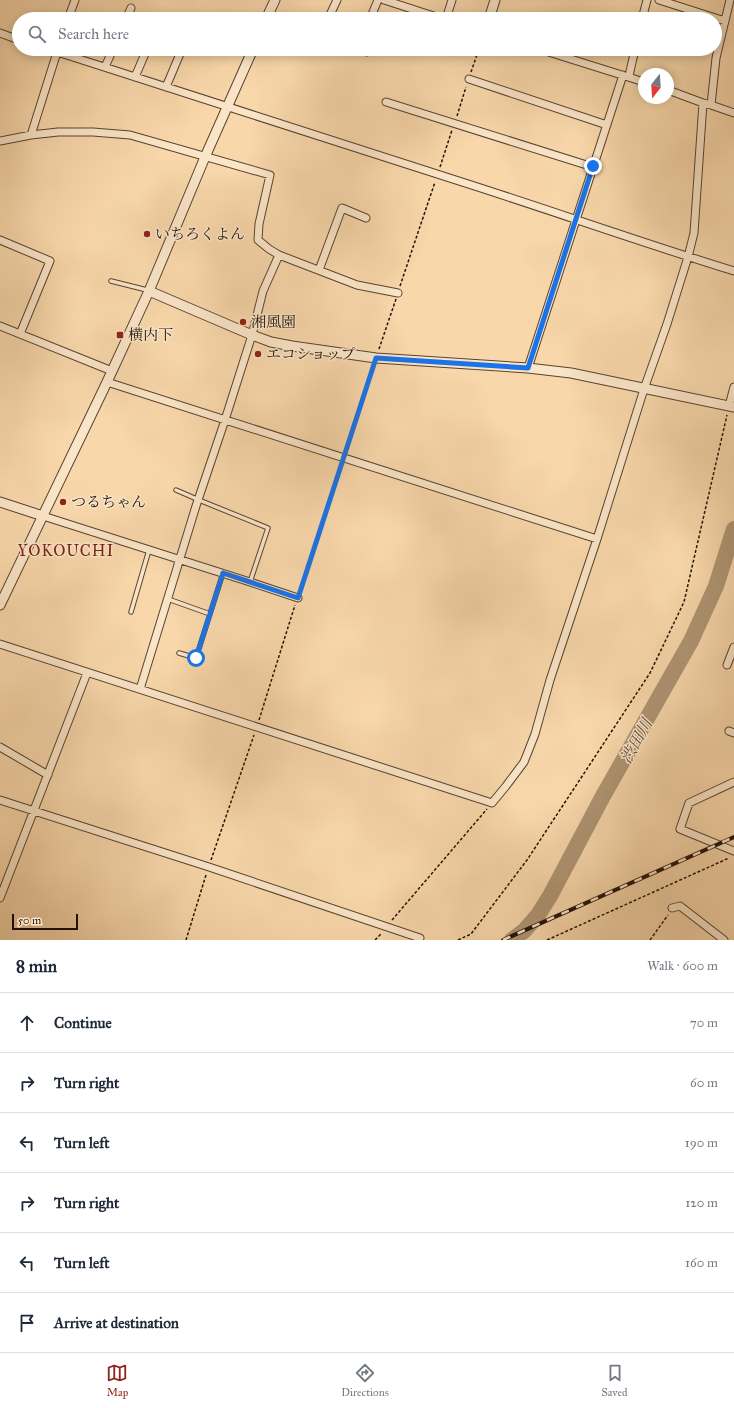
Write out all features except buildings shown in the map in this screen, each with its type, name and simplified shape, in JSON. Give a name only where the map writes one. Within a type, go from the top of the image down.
[{"type":"street","points":[[71,12],[75,0]]},
{"type":"street","points":[[269,12],[275,0]]},
{"type":"street","points":[[331,12],[337,0]]},
{"type":"street","points":[[373,12],[378,0]]},
{"type":"street","points":[[384,0],[422,12]]},
{"type":"street","points":[[447,12],[452,0]]},
{"type":"street","points":[[491,12],[495,0]]},
{"type":"street","points":[[644,12],[647,0]]},
{"type":"street","points":[[659,0],[699,12]]},
{"type":"street","points":[[722,33],[730,0]]},
{"type":"street","points":[[129,12],[131,8]]},
{"type":"street","points":[[0,34],[12,38]]},
{"type":"street","points":[[31,135],[56,56]]},
{"type":"street","points":[[73,56],[734,271]]},
{"type":"street","points":[[105,67],[110,56]]},
{"type":"street","points":[[135,77],[144,56]]},
{"type":"street","points":[[166,87],[179,56]]},
{"type":"street","points":[[0,605],[149,291],[205,157],[250,56]]},
{"type":"street","points":[[562,56],[638,80]]},
{"type":"street","points":[[528,368],[593,166],[633,56]]},
{"type":"street","points":[[711,105],[716,56]]},
{"type":"street","points":[[469,79],[607,125]]},
{"type":"street","points":[[674,92],[734,113]]},
{"type":"street","points":[[386,102],[593,166]]},
{"type":"street","points":[[0,644],[492,803],[524,762],[535,734],[550,680],[688,257],[694,234],[703,103]]},
{"type":"street","points":[[0,141],[58,132],[93,132],[130,135],[270,175],[259,224],[258,240],[269,249],[280,255],[357,285],[398,294]]},
{"type":"street","points":[[319,270],[342,208],[366,218]]},
{"type":"street","points":[[0,240],[50,261],[20,334]]},
{"type":"street","points":[[140,689],[199,500],[226,420],[252,335],[263,291],[280,255]]},
{"type":"street","points":[[149,291],[252,335],[271,342],[292,346],[376,358],[528,368],[571,373],[732,407],[734,387]]},
{"type":"street","points":[[0,326],[112,371]]},
{"type":"street","points":[[107,382],[597,539]]},
{"type":"street","points":[[0,502],[298,598]]},
{"type":"street","points":[[726,665],[734,647]]},
{"type":"street","points":[[0,898],[88,673]]},
{"type":"street","points":[[0,747],[48,775]]},
{"type":"street","points":[[734,782],[689,803],[680,829],[734,851]]},
{"type":"street","points":[[0,800],[209,867],[420,938]]},
{"type":"street","points":[[672,908],[680,906],[724,940]]},
{"type":"lane","points":[[111,281],[149,291]]},
{"type":"lane","points":[[176,490],[268,528],[250,582]]},
{"type":"lane","points":[[131,612],[149,550]]},
{"type":"lane","points":[[179,653],[196,658],[223,573]]},
{"type":"lane","points":[[168,599],[210,614]]},
{"type":"path","points":[[186,940],[376,358],[477,56]]},
{"type":"path","points":[[458,940],[471,934],[528,860],[650,673],[684,602],[732,407]]},
{"type":"path","points":[[375,940],[492,803]]},
{"type":"path","points":[[546,940],[734,856]]},
{"type":"path","points":[[650,940],[672,908]]},
{"type":"waterway","name":"渋田川","points":[[512,940],[524,931],[538,915],[550,896],[603,796],[691,641],[716,586],[734,529]]},
{"type":"railway","points":[[503,940],[734,837]]},
{"type":"place","name":"いちろくよん","points":[[147,234]]},
{"type":"place","name":"湘風園","points":[[243,322]]},
{"type":"place","name":"横内下","points":[[120,335]]},
{"type":"place","name":"エコショップ","points":[[258,354]]},
{"type":"place","name":"つるちゃん","points":[[63,502]]},
{"type":"district","name":"YOKOUCHI","points":[[66,550]]},
{"type":"route","points":[[196,658],[223,573],[298,598],[376,358],[528,368],[593,166]]}]
